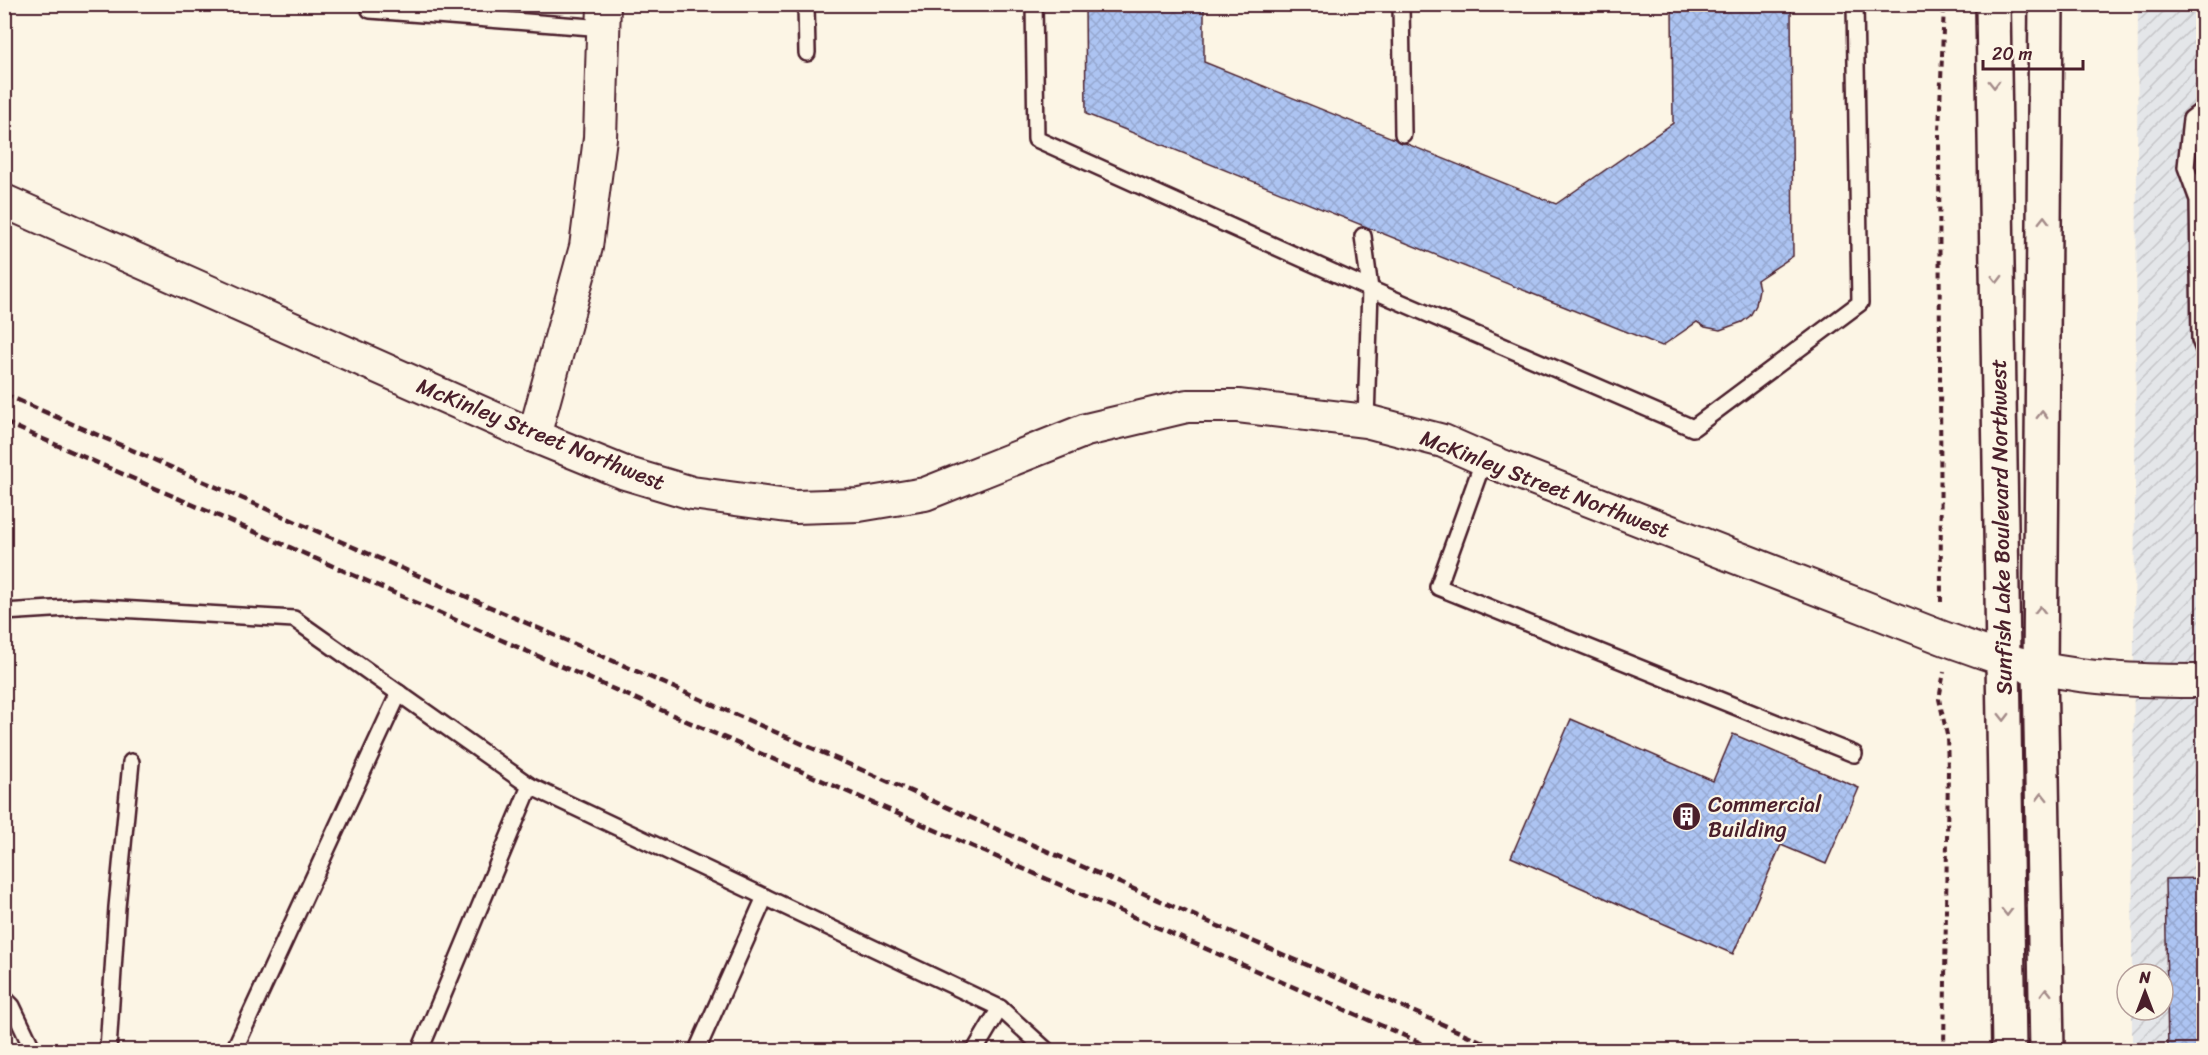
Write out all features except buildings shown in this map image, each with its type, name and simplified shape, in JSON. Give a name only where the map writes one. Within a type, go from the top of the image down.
[{"type":"street","name":"Sunfish Lake Boulevard Northwest","points":[[1993,4],[2009,1050]]},
{"type":"street","name":"Sunfish Lake Boulevard Northwest","points":[[2046,4],[2040,669],[2047,1050]]},
{"type":"street","points":[[534,436],[586,247],[600,138],[604,16]]},
{"type":"street","name":"McKinley Street Northwest","points":[[4,201],[534,436],[625,473],[692,493],[795,507],[859,505],[925,494],[1086,430],[1187,406],[1238,406],[1366,421],[1443,441],[1943,638],[2003,659],[2040,669],[2140,681],[2204,681]]},
{"type":"lane","points":[[370,4],[370,10],[604,16]]},
{"type":"lane","points":[[806,4],[807,53]]},
{"type":"lane","points":[[1034,4],[1036,139],[1370,289],[1693,428],[1860,303],[1855,4]]},
{"type":"lane","points":[[1401,4],[1403,134]]},
{"type":"lane","points":[[2204,109],[2191,119],[2186,167],[2201,200],[2200,340],[2204,350]]},
{"type":"lane","points":[[1363,236],[1370,289],[1366,421]]},
{"type":"lane","points":[[1484,459],[1438,586],[1854,754]]},
{"type":"lane","points":[[4,612],[84,607],[294,619],[530,786],[1000,1008],[1046,1050]]},
{"type":"lane","points":[[234,1050],[399,693]]},
{"type":"lane","points":[[108,1050],[117,907],[131,762]]},
{"type":"lane","points":[[420,1050],[530,786]]},
{"type":"lane","points":[[697,1050],[765,897]]},
{"type":"lane","points":[[4,998],[12,1006],[33,1050]]},
{"type":"lane","points":[[975,1050],[1000,1008]]},
{"type":"path","points":[[1941,585],[1939,132],[1944,4]]},
{"type":"path","points":[[1944,680],[1939,699],[1947,735],[1948,770],[1944,1050]]},
{"type":"shaded area","points":[[2138,5],[2203,5],[2203,1050],[2132,1050],[2132,1022],[2175,1022],[2175,962],[2132,962]]},
{"type":"railway","points":[[4,394],[1501,1050]]},
{"type":"railway","points":[[4,422],[1437,1050]]},
{"type":"place","name":"Commercial Building","points":[[1687,817]]}]
